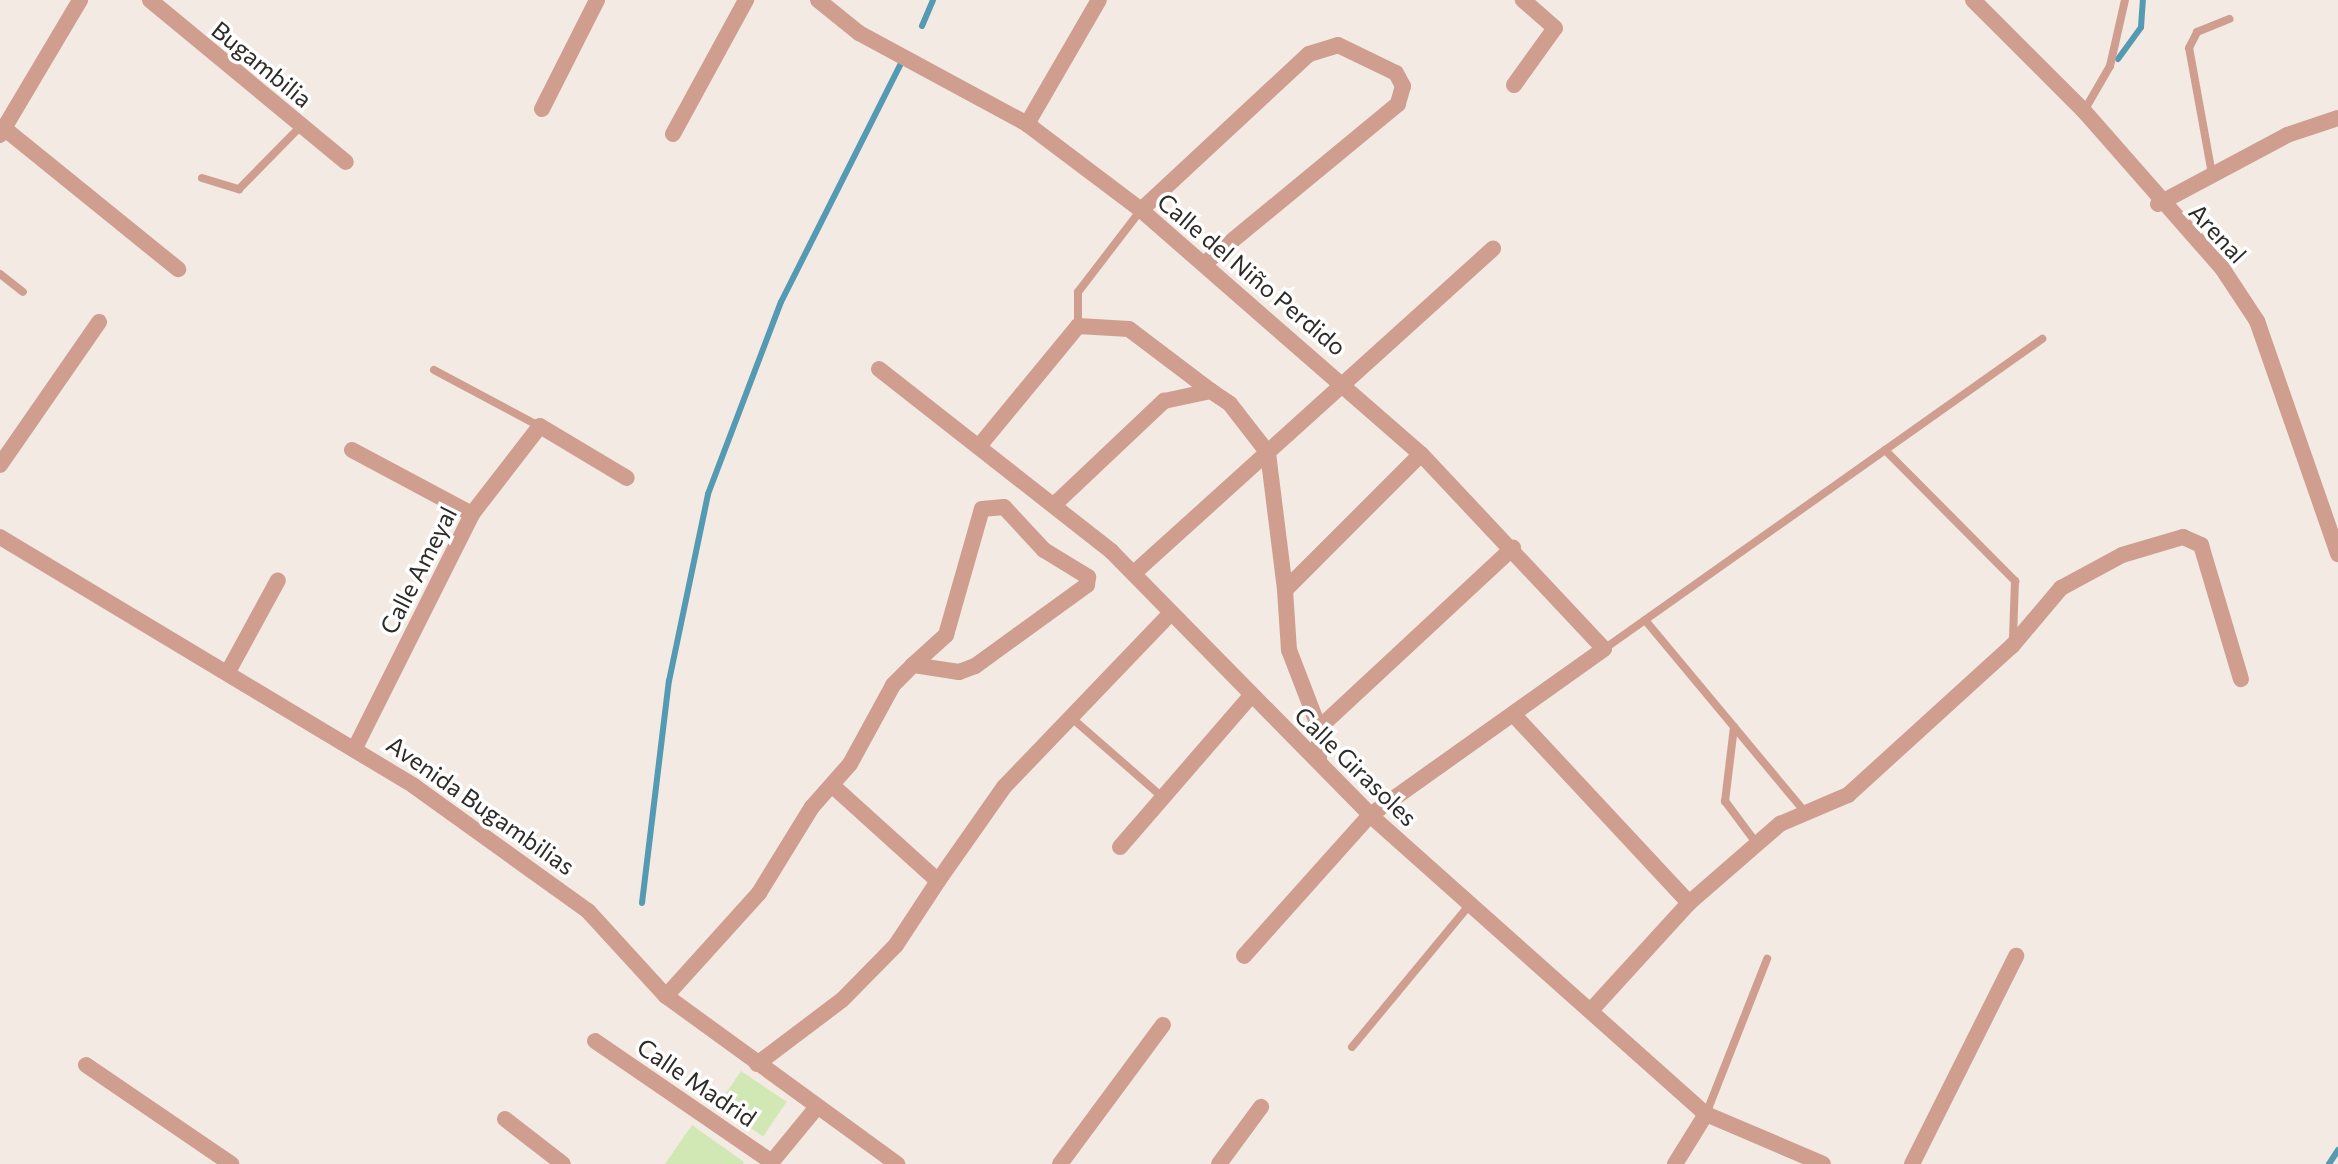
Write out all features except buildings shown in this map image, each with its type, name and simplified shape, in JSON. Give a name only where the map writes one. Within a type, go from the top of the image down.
[{"type":"street","points":[[80,0],[2,132],[178,269]]},
{"type":"street","name":"Bugambilia","points":[[150,0],[346,162]]},
{"type":"street","points":[[542,109],[597,0]]},
{"type":"street","points":[[673,134],[746,0]]},
{"type":"street","name":"Calle del Niño Perdido","points":[[818,0],[859,33],[1027,124],[1141,210],[1341,380],[1421,454],[1513,548],[1604,649]]},
{"type":"street","points":[[1027,124],[1099,0]]},
{"type":"street","points":[[1514,85],[1555,28],[1523,0]]},
{"type":"street","name":"Arenal","points":[[1973,0],[2084,111],[2158,204],[2222,268],[2257,321],[2338,554]]},
{"type":"street","points":[[1141,210],[1309,54],[1338,45],[1396,73],[1403,86],[1398,104],[1204,264]]},
{"type":"street","points":[[2158,204],[2212,175],[2338,118]]},
{"type":"street","points":[[1134,573],[1268,453],[1341,380],[1493,249]]},
{"type":"street","points":[[0,465],[99,322]]},
{"type":"street","points":[[980,445],[1078,326],[1129,329],[1230,404],[1268,453],[1289,650],[1319,728],[1319,762]]},
{"type":"street","name":"Calle Girasoles","points":[[879,369],[1056,503],[1134,573],[1169,615],[1249,698],[1319,762],[1370,815],[1594,1007],[1706,1114],[1823,1164]]},
{"type":"street","points":[[1056,503],[1164,401],[1211,391]]},
{"type":"street","points":[[540,426],[627,478]]},
{"type":"street","name":"Calle Ameyal","points":[[356,746],[472,514],[540,426]]},
{"type":"street","points":[[352,450],[472,514]]},
{"type":"street","points":[[1285,590],[1421,454]]},
{"type":"street","points":[[666,996],[759,893],[833,786],[893,685],[913,665],[946,635],[982,509],[1004,507],[1044,550],[1088,577],[1087,585],[975,666],[959,672],[913,665]]},
{"type":"street","name":"Avenida Bugambilias","points":[[0,537],[356,746],[588,911],[666,996],[897,1164]]},
{"type":"street","points":[[1594,1007],[1689,903],[1757,844],[1804,811],[1848,795],[2012,646],[2061,588],[2122,555],[2183,537],[2201,545],[2241,679]]},
{"type":"street","points":[[1319,728],[1513,548]]},
{"type":"street","points":[[229,670],[278,580]]},
{"type":"street","points":[[757,1064],[885,956],[1004,787],[1074,720],[1169,615]]},
{"type":"street","points":[[1244,956],[1370,815],[1604,649]]},
{"type":"street","points":[[1120,847],[1160,795],[1249,698]]},
{"type":"street","points":[[1513,714],[1689,903]]},
{"type":"street","points":[[833,786],[938,881]]},
{"type":"street","points":[[1912,1164],[2016,956]]},
{"type":"street","points":[[1060,1164],[1163,1025]]},
{"type":"street","name":"Calle Madrid","points":[[595,1041],[771,1163]]},
{"type":"street","points":[[86,1065],[231,1164]]},
{"type":"street","points":[[771,1163],[817,1107]]},
{"type":"street","points":[[1219,1164],[1261,1107]]},
{"type":"street","points":[[1675,1164],[1706,1114]]},
{"type":"street","points":[[505,1119],[552,1161]]},
{"type":"lane","points":[[2084,111],[2110,66],[2125,0]]},
{"type":"lane","points":[[2212,175],[2189,48],[2197,32],[2230,19]]},
{"type":"lane","points":[[202,178],[239,189],[301,126]]},
{"type":"lane","points":[[1078,326],[1078,292],[1141,210]]},
{"type":"lane","points":[[0,274],[23,292]]},
{"type":"lane","points":[[1604,649],[2042,339]]},
{"type":"lane","points":[[434,370],[540,426]]},
{"type":"lane","points":[[1885,450],[2015,581],[2019,608],[2012,646]]},
{"type":"lane","points":[[1645,620],[1804,811]]},
{"type":"lane","points":[[1074,720],[1160,795]]},
{"type":"lane","points":[[1734,727],[1725,801],[1757,844]]},
{"type":"lane","points":[[1352,1047],[1471,902]]},
{"type":"lane","points":[[1706,1114],[1767,959]]},
{"type":"green space","points":[[741,1071],[787,1102],[763,1137],[718,1106]]},
{"type":"green space","points":[[692,1125],[744,1162],[743,1164],[665,1164]]},
{"type":"waterway","points":[[922,26],[933,0]]},
{"type":"waterway","points":[[2118,59],[2141,27],[2143,0]]},
{"type":"waterway","points":[[642,903],[669,681],[708,494],[781,302],[901,63]]},
{"type":"waterway","points":[[2329,1164],[2338,1150]]}]
